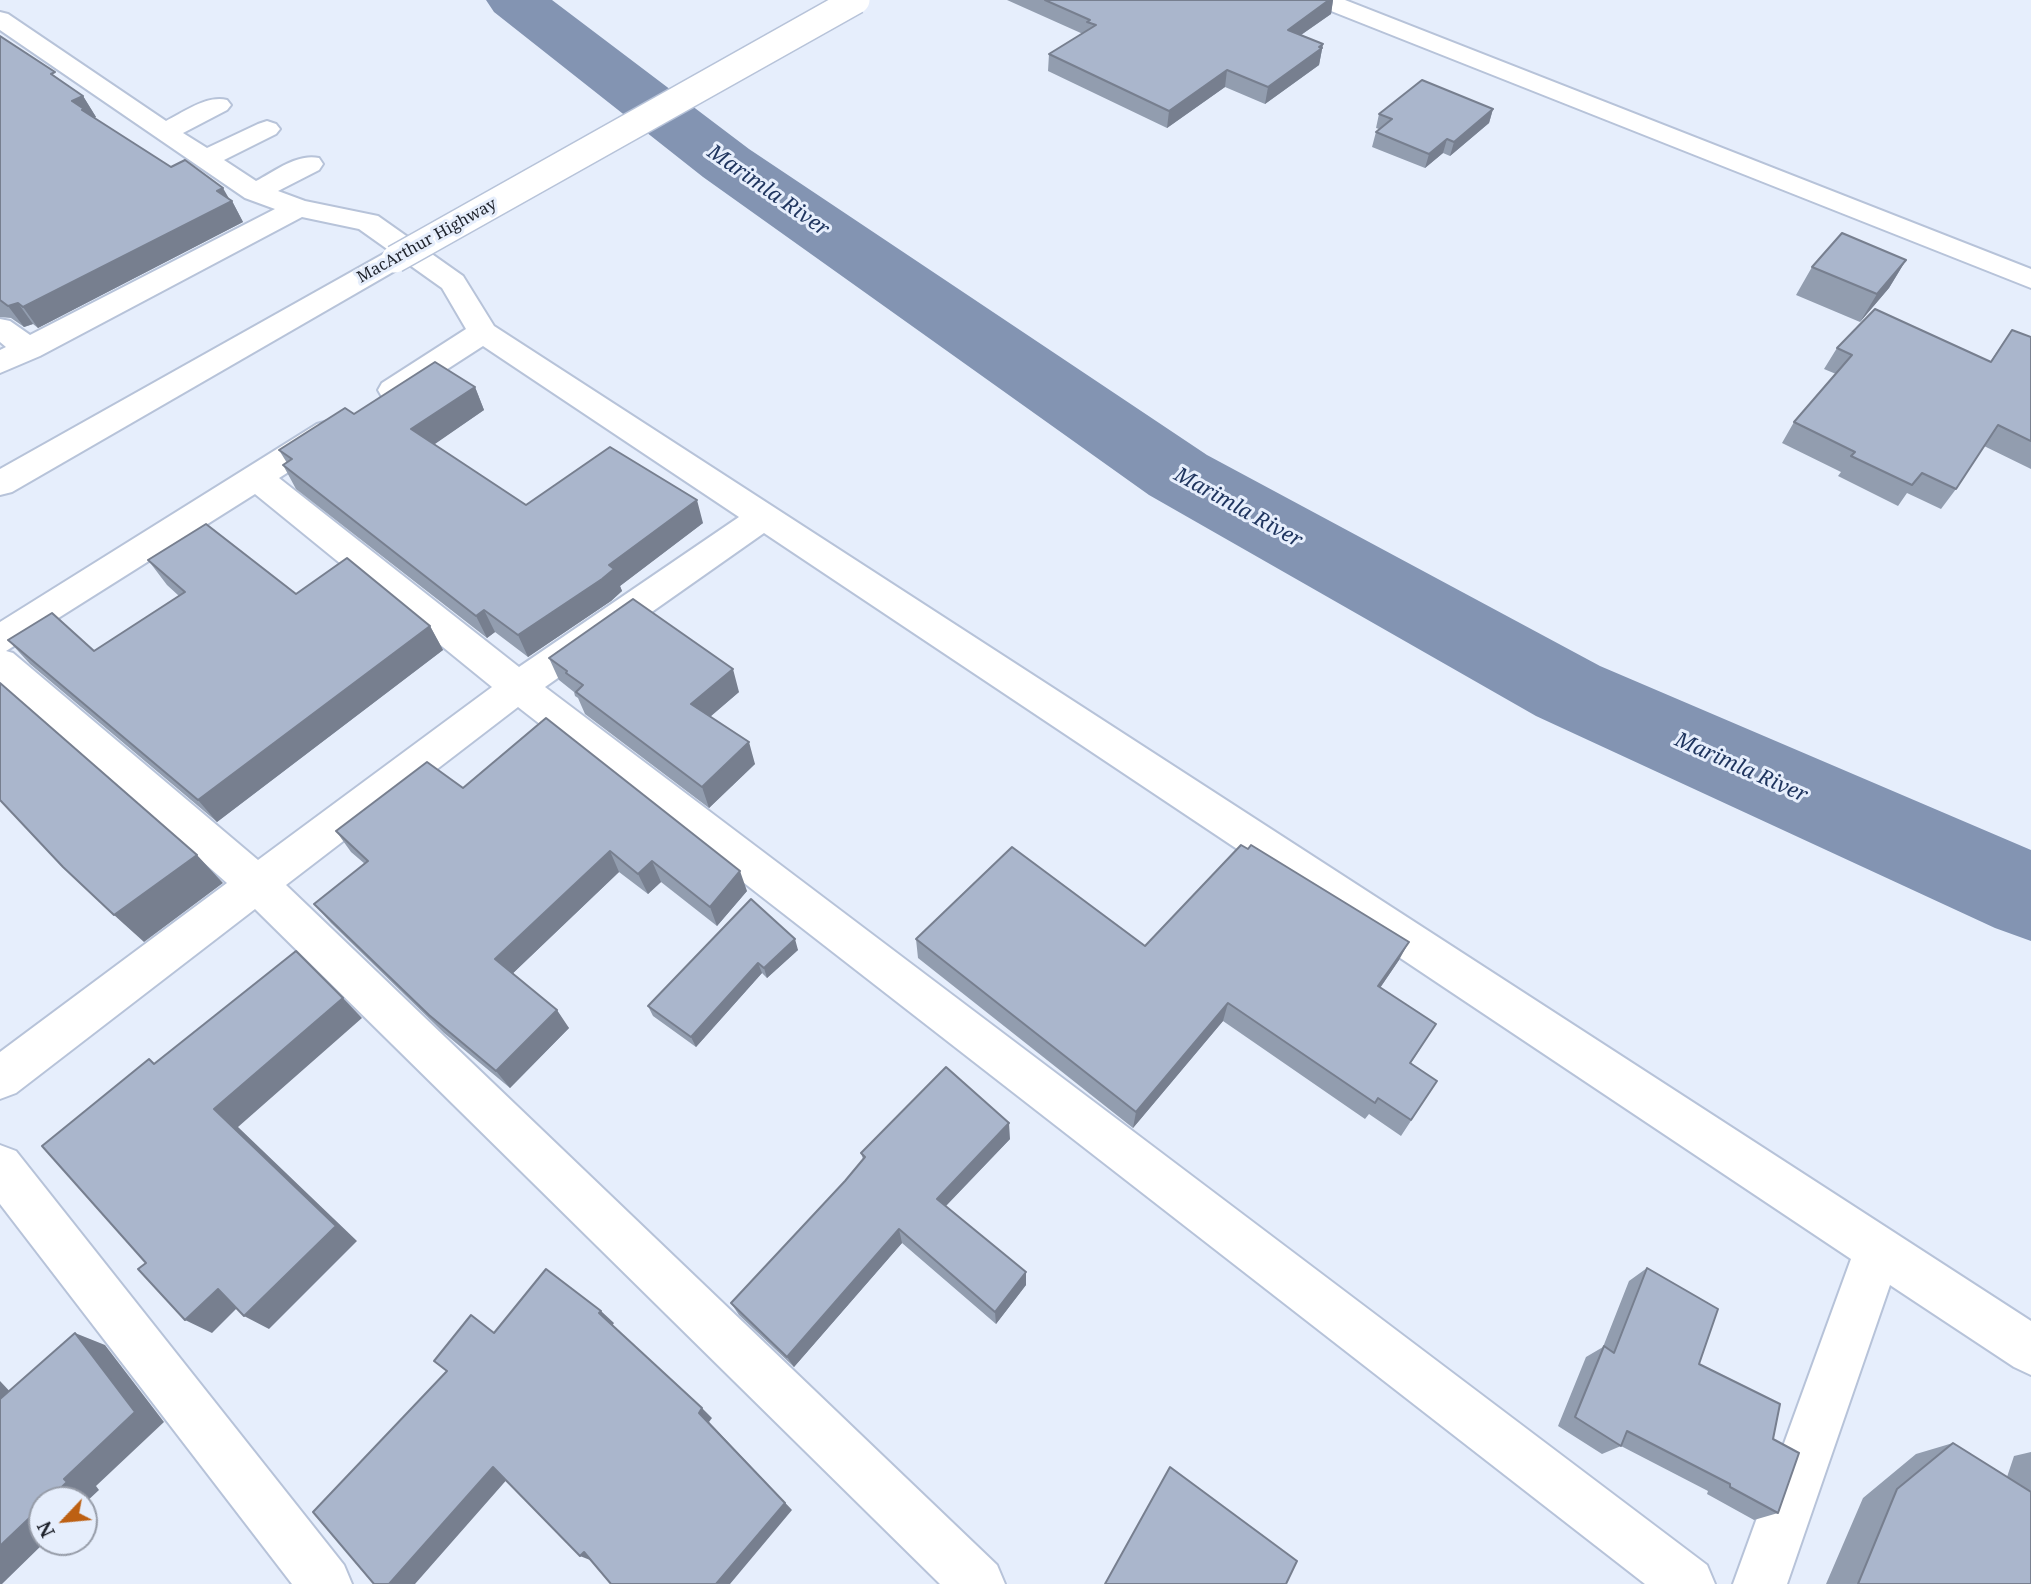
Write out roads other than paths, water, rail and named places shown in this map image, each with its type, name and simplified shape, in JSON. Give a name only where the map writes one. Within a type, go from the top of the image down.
[{"type":"main road","name":"MacArthur Highway","points":[[0,484],[856,0]]},
{"type":"main road","points":[[1324,0],[2031,279]]},
{"type":"main road","points":[[0,19],[255,192],[298,208],[368,222],[453,282],[482,332],[2031,1350]]},
{"type":"main road","points":[[164,132],[218,105]]},
{"type":"main road","points":[[205,159],[267,129]]},
{"type":"main road","points":[[255,192],[310,164]]},
{"type":"main road","points":[[0,363],[298,208]]},
{"type":"main road","points":[[0,328],[29,349]]},
{"type":"main road","points":[[0,639],[257,478],[482,332]]},
{"type":"main road","points":[[257,478],[518,687],[1688,1584]]},
{"type":"main road","points":[[0,1078],[518,687],[765,516]]},
{"type":"main road","points":[[0,663],[257,884],[978,1584]]},
{"type":"main road","points":[[0,1167],[325,1584]]},
{"type":"main road","points":[[1760,1584],[1878,1250]]},
{"type":"waterway","name":"Marimla River","points":[[515,0],[726,163],[1178,475],[1568,691],[2031,897]]}]
